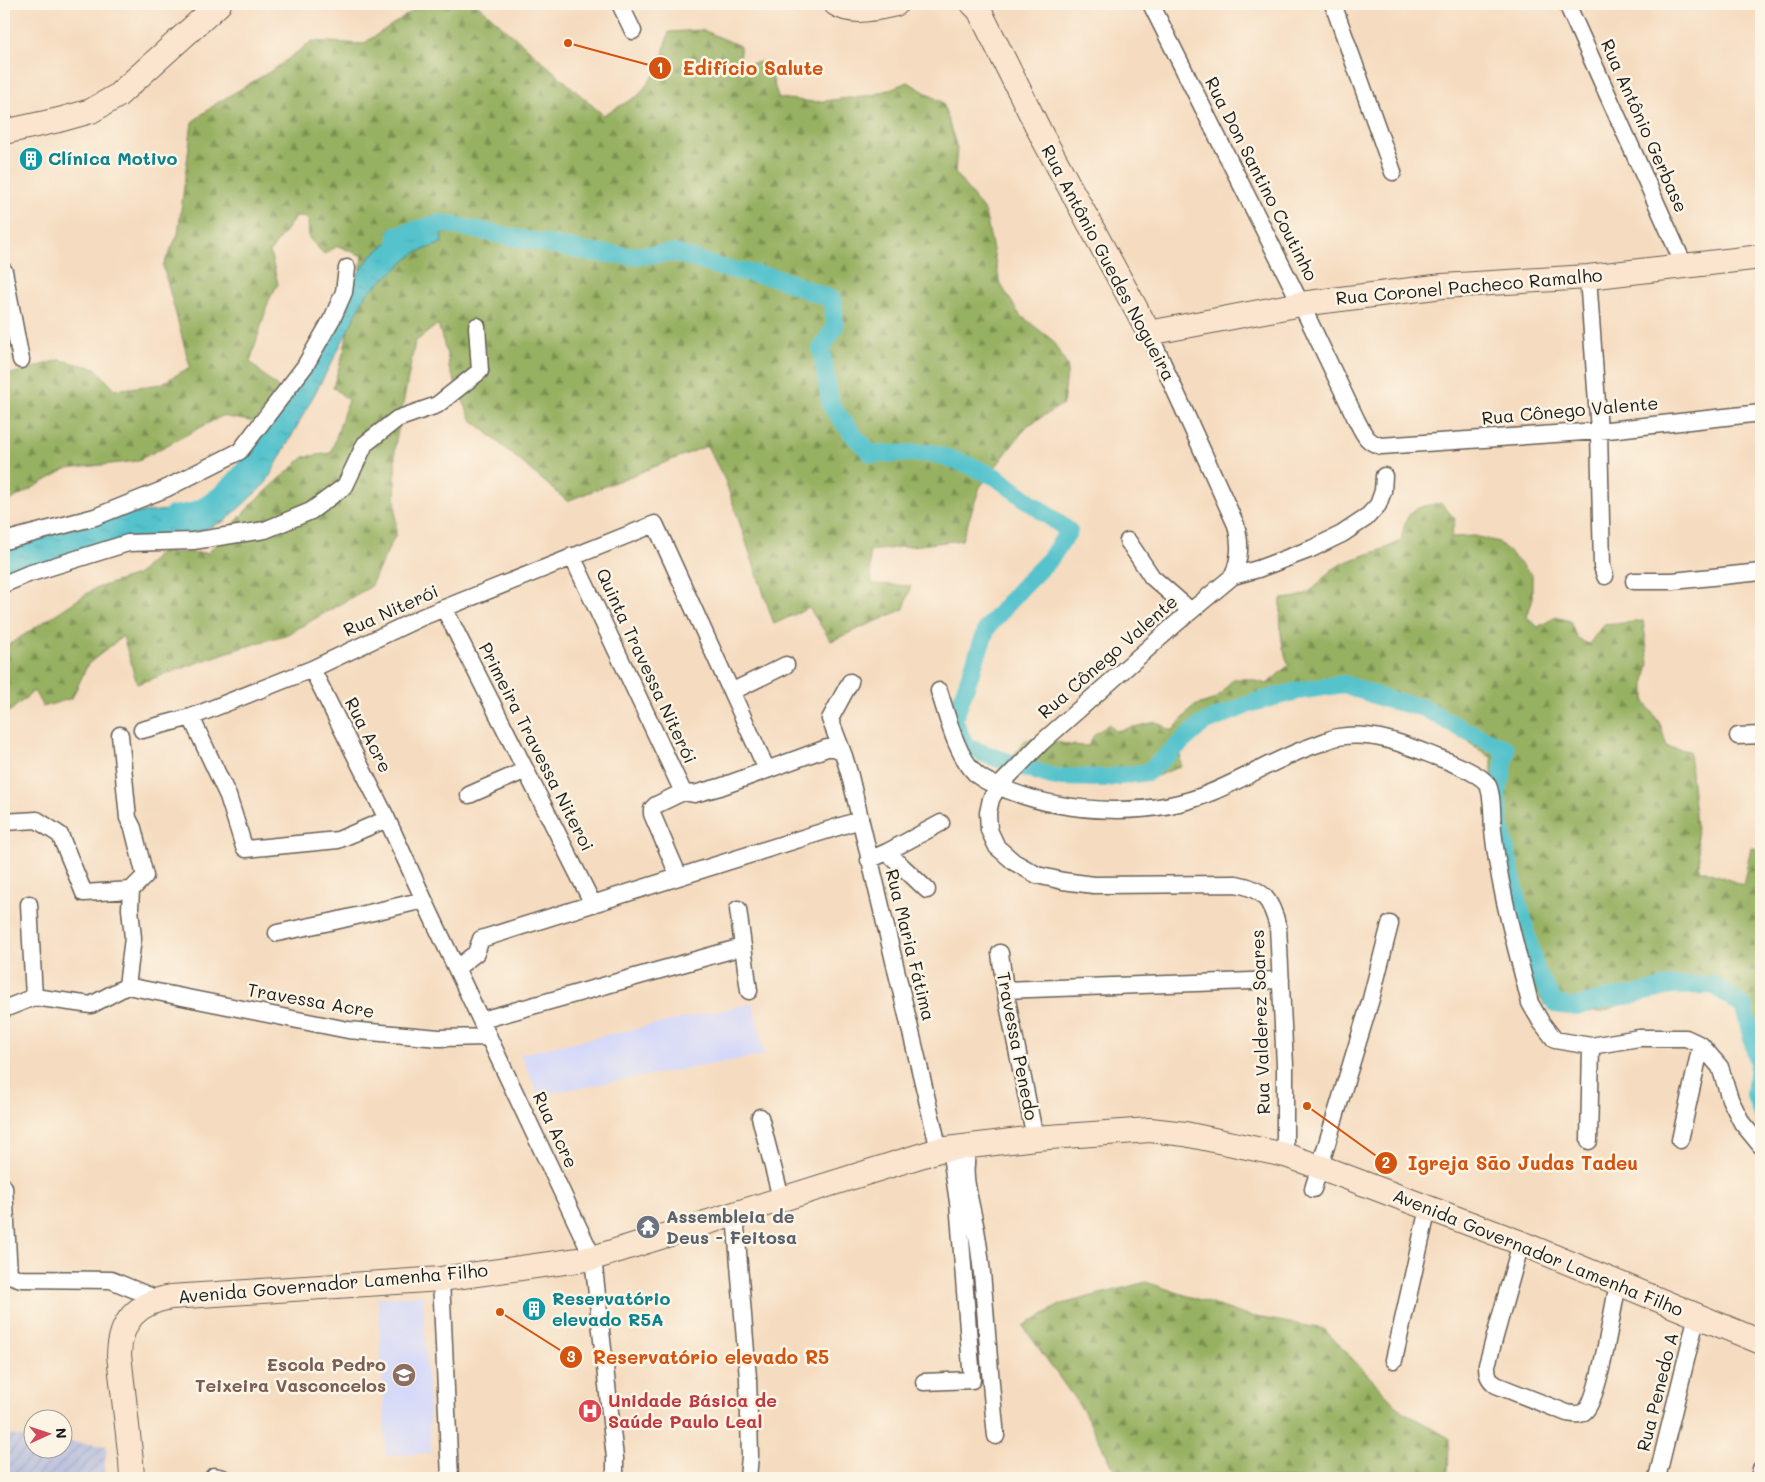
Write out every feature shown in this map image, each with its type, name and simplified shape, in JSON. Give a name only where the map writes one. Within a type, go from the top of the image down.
[{"type":"street","points":[[4,132],[91,111],[117,96],[219,4]]},
{"type":"street","points":[[620,4],[633,31]]},
{"type":"street","points":[[836,4],[844,8],[856,10],[896,4]]},
{"type":"street","name":"Rua Don Santino Coutinho","points":[[1151,4],[1364,434],[1371,443],[1381,446]]},
{"type":"street","points":[[1333,4],[1393,172]]},
{"type":"street","name":"Rua Antônio Gerbase","points":[[1567,4],[1684,265]]},
{"type":"street","name":"Rua Antônio Guedes Nogueira","points":[[977,6],[1043,138],[1149,334],[1236,525],[1241,548],[1239,561],[1233,576]]},
{"type":"street","name":"Rua Coronel Pacheco Ramalho","points":[[1149,334],[1301,304],[1443,286],[1588,277],[1761,257]]},
{"type":"street","points":[[4,541],[95,517],[165,490],[240,451],[305,366],[337,309],[344,292],[347,268]]},
{"type":"street","points":[[4,271],[21,360]]},
{"type":"street","points":[[1588,277],[1599,431],[1602,560],[1605,576]]},
{"type":"street","points":[[4,584],[28,574],[128,543],[193,541],[265,530],[311,512],[345,486],[364,444],[397,419],[437,405],[480,371],[477,326]]},
{"type":"street","name":"Rua Cônego Valente","points":[[1381,446],[1599,431],[1761,413]]},
{"type":"street","points":[[1233,576],[1258,569],[1311,549],[1342,534],[1366,518],[1378,505],[1383,491],[1384,476]]},
{"type":"street","name":"Rua Niterói","points":[[142,730],[192,717],[312,669],[444,608],[655,524],[732,691]]},
{"type":"street","points":[[1128,541],[1152,577],[1191,611]]},
{"type":"street","name":"Quinta Travessa Niterói","points":[[572,556],[683,792]]},
{"type":"street","points":[[1634,581],[1673,581],[1761,572]]},
{"type":"street","name":"Rua Cônego Valente","points":[[1013,771],[1041,743],[1233,576]]},
{"type":"street","name":"Primeira Travessa Niteroi","points":[[444,608],[593,904]]},
{"type":"street","points":[[767,770],[732,691],[786,666]]},
{"type":"street","name":"Rua Acre","points":[[312,669],[387,818],[593,1258],[615,1458],[615,1478]]},
{"type":"street","name":"Rua Maria Fátima","points":[[850,682],[830,719],[844,756],[869,860],[953,1148],[972,1380],[924,1382]]},
{"type":"street","points":[[939,691],[956,742],[976,774],[1027,798],[1051,804],[1117,809],[1157,806],[1187,800],[1210,793],[1299,750],[1338,737],[1368,736],[1394,740],[1459,766],[1487,782],[1491,794],[1496,862],[1530,1003],[1541,1022],[1555,1040],[1591,1046],[1639,1038],[1686,1038],[1701,1045],[1720,1067],[1730,1099],[1742,1123],[1761,1146]]},
{"type":"street","points":[[192,717],[228,796],[244,847],[249,849],[338,840],[387,818]]},
{"type":"street","points":[[4,822],[36,820],[60,835],[84,893],[131,890],[145,876],[133,828],[128,818],[120,735]]},
{"type":"street","points":[[1738,736],[1761,735]]},
{"type":"street","points":[[679,877],[652,814],[652,809],[656,805],[683,792],[694,794],[712,790],[827,748],[835,748],[841,751]]},
{"type":"street","points":[[469,795],[526,770]]},
{"type":"street","name":"Rua Valderez Soares","points":[[1013,771],[998,786],[991,799],[988,813],[989,830],[997,847],[1014,862],[1037,876],[1094,885],[1236,884],[1258,891],[1269,902],[1274,910],[1278,927],[1285,1065],[1285,1155]]},
{"type":"street","points":[[456,968],[476,953],[481,938],[860,820]]},
{"type":"street","points":[[869,860],[941,823]]},
{"type":"street","points":[[887,852],[927,890]]},
{"type":"street","points":[[4,1009],[34,997],[91,1005],[127,986],[133,938],[130,909],[131,890]]},
{"type":"street","points":[[277,932],[335,921],[424,900]]},
{"type":"street","points":[[29,904],[34,997]]},
{"type":"street","points":[[738,909],[749,992]]},
{"type":"street","points":[[1316,1178],[1370,999],[1390,924]]},
{"type":"street","points":[[482,1020],[742,947]]},
{"type":"street","name":"Travessa Penedo","points":[[1000,953],[1005,990],[1035,1138]]},
{"type":"street","points":[[1005,990],[1281,980]]},
{"type":"street","name":"Travessa Acre","points":[[127,986],[348,1030],[439,1038],[489,1037]]},
{"type":"street","points":[[1680,1140],[1701,1045]]},
{"type":"street","points":[[1590,1141],[1591,1046]]},
{"type":"street","points":[[760,1117],[781,1198]]},
{"type":"street","name":"Avenida Governador Lamenha Filho","points":[[149,1304],[171,1296],[441,1279],[593,1258],[781,1198],[953,1148],[1035,1138],[1150,1130],[1185,1134],[1285,1155],[1316,1178],[1428,1208],[1520,1243],[1761,1342]]},
{"type":"street","points":[[953,1148],[965,1160],[968,1198],[974,1220],[982,1273],[989,1373],[996,1436]]},
{"type":"street","points":[[4,1187],[6,1273],[21,1279],[111,1280],[149,1304],[130,1317],[120,1341],[119,1355],[132,1478]]},
{"type":"street","points":[[1394,1360],[1428,1208]]},
{"type":"street","points":[[735,1214],[748,1378],[750,1456],[748,1478]]},
{"type":"street","points":[[1520,1243],[1486,1365],[1490,1381],[1496,1384],[1567,1413],[1578,1414],[1584,1412],[1590,1406],[1597,1384],[1618,1284]]},
{"type":"street","points":[[441,1279],[450,1478]]},
{"type":"street","name":"Rua Penedo A","points":[[1657,1478],[1697,1315]]},
{"type":"street","points":[[1759,1478],[1761,1469]]},
{"type":"shaded area","points":[[753,1003],[765,1055],[539,1095],[520,1054]]},
{"type":"shaded area","name":"Escola Pedro Teixeira Vasconcelos","points":[[423,1295],[431,1453],[386,1456],[378,1298]]},
{"type":"shaded area","points":[[8,1435],[22,1437],[22,1460],[72,1460],[72,1442],[107,1446],[103,1478],[4,1478],[4,1448]]},
{"type":"green space","points":[[423,4],[477,4],[603,115],[638,96],[658,70],[669,32],[703,30],[740,46],[741,65],[768,61],[778,98],[815,102],[874,95],[908,82],[943,103],[957,148],[955,173],[985,212],[1000,283],[1019,314],[1052,340],[1068,367],[1063,404],[1027,426],[980,487],[962,540],[869,551],[872,584],[911,586],[904,609],[831,641],[809,608],[774,624],[725,480],[707,446],[567,501],[471,419],[449,368],[438,324],[415,342],[395,446],[396,534],[370,587],[288,634],[228,652],[137,684],[123,636],[88,664],[72,698],[43,707],[34,691],[4,716],[4,648],[94,589],[137,575],[161,552],[208,553],[251,505],[304,457],[331,453],[348,400],[333,387],[344,351],[363,256],[338,246],[324,254],[309,238],[308,218],[296,216],[270,252],[278,284],[269,300],[250,362],[280,390],[255,422],[222,416],[137,461],[66,469],[4,504],[4,376],[60,360],[95,368],[115,390],[161,384],[190,367],[163,266],[178,234],[192,122],[217,103],[276,68],[312,41],[363,44]]},
{"type":"green space","points":[[1441,503],[1455,519],[1451,537],[1475,536],[1499,542],[1532,575],[1532,601],[1527,617],[1538,627],[1556,617],[1570,621],[1577,639],[1589,644],[1603,625],[1643,621],[1649,663],[1645,681],[1645,702],[1660,724],[1667,747],[1689,751],[1700,869],[1743,885],[1751,848],[1761,849],[1761,1114],[1751,1109],[1751,1039],[1731,997],[1721,990],[1671,986],[1601,1012],[1552,1012],[1534,992],[1507,885],[1492,805],[1492,758],[1427,715],[1385,699],[1345,690],[1304,689],[1205,731],[1180,751],[1181,766],[1152,778],[1038,777],[1010,760],[1025,740],[1046,739],[1069,745],[1088,746],[1094,735],[1109,724],[1116,731],[1156,722],[1172,731],[1194,706],[1216,699],[1233,679],[1250,679],[1267,684],[1289,665],[1282,641],[1280,624],[1281,599],[1297,597],[1307,593],[1329,572],[1341,564],[1393,545],[1401,540],[1408,516],[1412,512],[1423,507]]},
{"type":"green space","points":[[1146,1282],[1245,1315],[1324,1329],[1402,1411],[1449,1438],[1448,1475],[1454,1478],[1119,1478],[1084,1412],[1023,1326],[1062,1304]]},
{"type":"water","points":[[441,223],[442,243],[415,253],[366,294],[333,360],[266,483],[225,521],[197,532],[4,574],[4,548],[112,515],[181,509],[194,511],[229,489],[263,444],[343,299],[344,292],[372,255],[397,235]]},
{"type":"waterway","points":[[396,252],[397,235],[441,223],[588,252],[631,256],[675,253],[722,268],[777,278],[833,300],[835,327],[821,349],[831,406],[855,437],[872,454],[932,453],[966,464],[996,477],[1069,531],[1050,559],[1022,587],[987,628],[954,720],[966,747],[1028,769]]},
{"type":"waterway","points":[[172,515],[194,511],[211,502],[226,490],[251,460],[290,392]]},
{"type":"waterway","points":[[1035,771],[1054,777],[1105,778],[1148,772],[1202,724],[1252,703],[1297,691],[1344,684],[1385,699],[1424,708],[1458,727],[1506,749],[1502,777],[1497,792],[1500,823],[1536,970],[1555,1004],[1576,1007],[1609,998],[1633,995],[1671,986],[1714,985],[1744,1007],[1758,1063],[1755,1095],[1761,1113]]},
{"type":"place","name":"Edifício Salute","points":[[568,43]]},
{"type":"place","name":"Clínica Motivo","points":[[31,159]]},
{"type":"place","name":"Igreja São Judas Tadeu","points":[[1307,1106]]},
{"type":"place","name":"Assembleia de Deus - Feitosa","points":[[648,1227]]},
{"type":"place","name":"Reservatório elevado R5A","points":[[534,1309]]},
{"type":"place","name":"Reservatório elevado R5","points":[[500,1312]]},
{"type":"place","name":"Escola Pedro Teixeira Vasconcelos","points":[[404,1375]]},
{"type":"place","name":"Unidade Básica de Saúde Paulo Leal","points":[[590,1411]]}]
